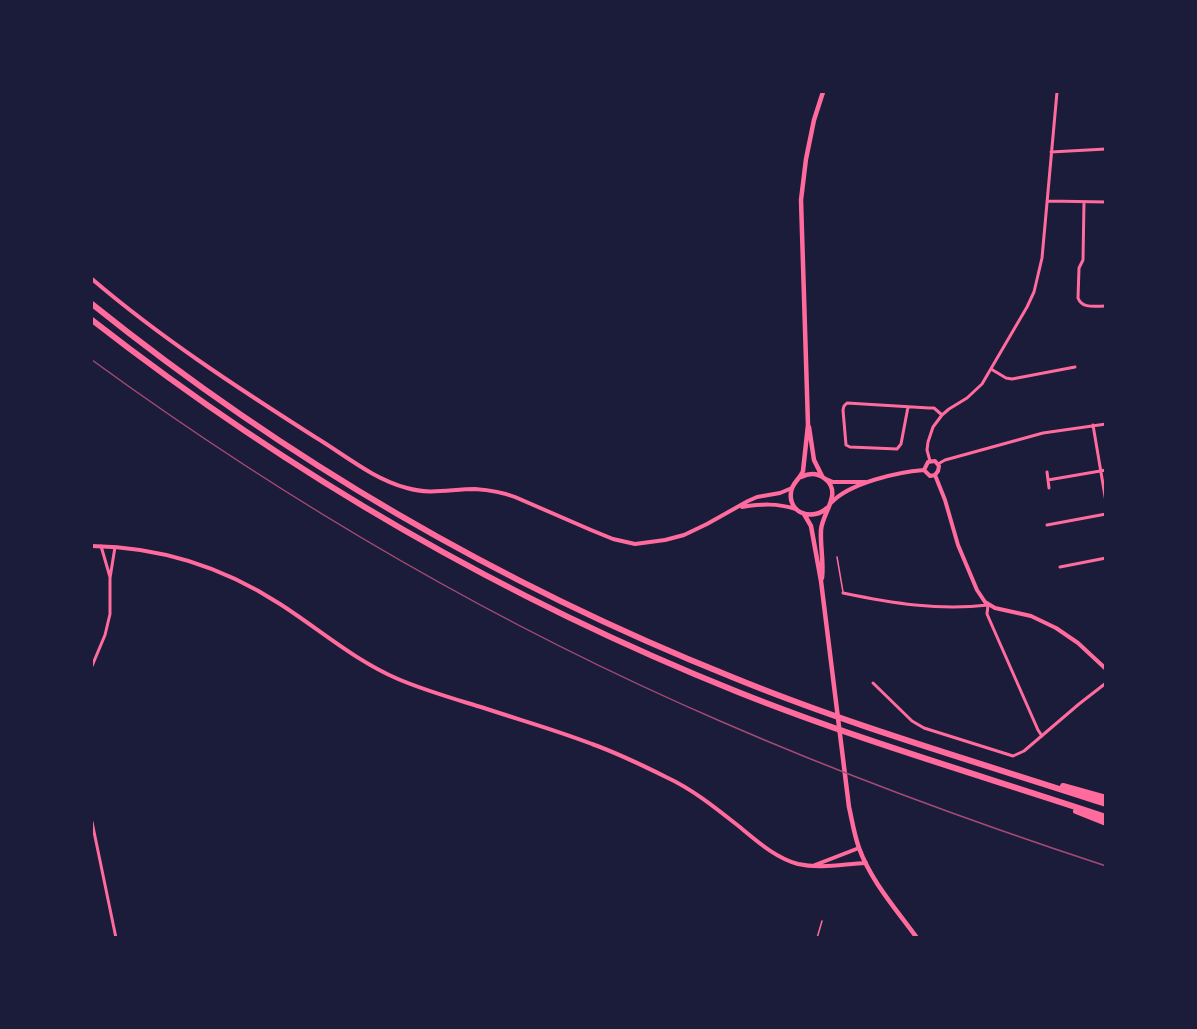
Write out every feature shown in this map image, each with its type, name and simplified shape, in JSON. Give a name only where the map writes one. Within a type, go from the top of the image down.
[{"type":"highway","points":[[92,304],[170,364],[267,432],[364,494],[483,562],[593,617],[701,665],[811,708],[1106,804]]},
{"type":"highway","points":[[92,320],[197,399],[327,486],[428,545],[536,602],[624,644],[773,706],[1106,817]]},
{"type":"highway","points":[[944,752],[1106,798]]},
{"type":"highway","points":[[1037,794],[1106,823]]},
{"type":"main road","points":[[821,581],[823,569],[820,531],[832,490],[814,460],[808,425],[801,200],[806,159],[814,120],[823,92]]},
{"type":"main road","points":[[808,425],[804,462],[800,477],[792,488],[792,502],[804,514],[811,526],[821,581],[852,820],[859,848],[878,885],[917,938]]},
{"type":"main road","points":[[800,477],[813,474],[824,478]]},
{"type":"main road","points":[[804,514],[817,515],[829,506]]},
{"type":"street","points":[[930,461],[927,450],[933,427],[942,415],[961,403],[982,384],[1034,292],[1042,258],[1057,92]]},
{"type":"street","points":[[1051,152],[1106,149]]},
{"type":"street","points":[[1048,201],[1106,202]]},
{"type":"street","points":[[1084,202],[1083,260],[1079,268],[1078,298],[1079,302],[1085,306],[1106,306]]},
{"type":"street","points":[[92,279],[146,322],[217,373],[373,475],[407,488],[427,492],[474,489],[503,493],[515,496],[613,539],[635,544],[684,535],[757,497],[780,493],[792,488]]},
{"type":"street","points":[[991,369],[1005,378],[1012,379],[1075,367]]},
{"type":"street","points":[[908,407],[901,444],[897,449],[846,445],[843,410],[847,403],[934,408],[942,415]]},
{"type":"street","points":[[938,464],[945,460],[1043,433],[1106,424]]},
{"type":"street","points":[[1093,425],[1106,502]]},
{"type":"street","points":[[924,470],[930,461],[938,464]]},
{"type":"street","points":[[935,475],[938,471],[938,464]]},
{"type":"street","points":[[829,506],[837,496],[867,482],[910,471],[924,470],[930,476],[935,475]]},
{"type":"street","points":[[1048,480],[1106,470]]},
{"type":"street","points":[[1047,472],[1049,488]]},
{"type":"street","points":[[935,475],[958,545],[977,590],[988,605],[987,614],[1042,736]]},
{"type":"street","points":[[824,478],[833,482],[867,482]]},
{"type":"street","points":[[738,507],[770,504],[797,509]]},
{"type":"street","points":[[1047,525],[1106,514]]},
{"type":"street","points":[[92,546],[115,547],[173,556],[201,564],[228,576],[280,604],[370,666],[417,686],[590,743],[680,783],[695,792],[771,852],[796,863],[814,866],[866,862]]},
{"type":"street","points":[[101,546],[110,578]]},
{"type":"street","points":[[92,666],[105,636],[110,614],[110,578],[115,547]]},
{"type":"street","points":[[1060,567],[1106,558]]},
{"type":"street","points":[[843,593],[906,605],[973,607],[988,605],[1030,616],[1056,628],[1078,643],[1106,669]]},
{"type":"street","points":[[873,683],[912,721],[924,728],[1013,756],[1042,736],[1106,683]]},
{"type":"street","points":[[92,822],[116,938]]},
{"type":"street","points":[[814,866],[859,848]]},
{"type":"lane","points":[[837,557],[843,593]]},
{"type":"path","points":[[817,938],[822,921]]},
{"type":"railway","points":[[92,360],[241,463],[318,511],[396,558],[556,644],[637,684],[815,761],[960,816],[1106,866]]}]
